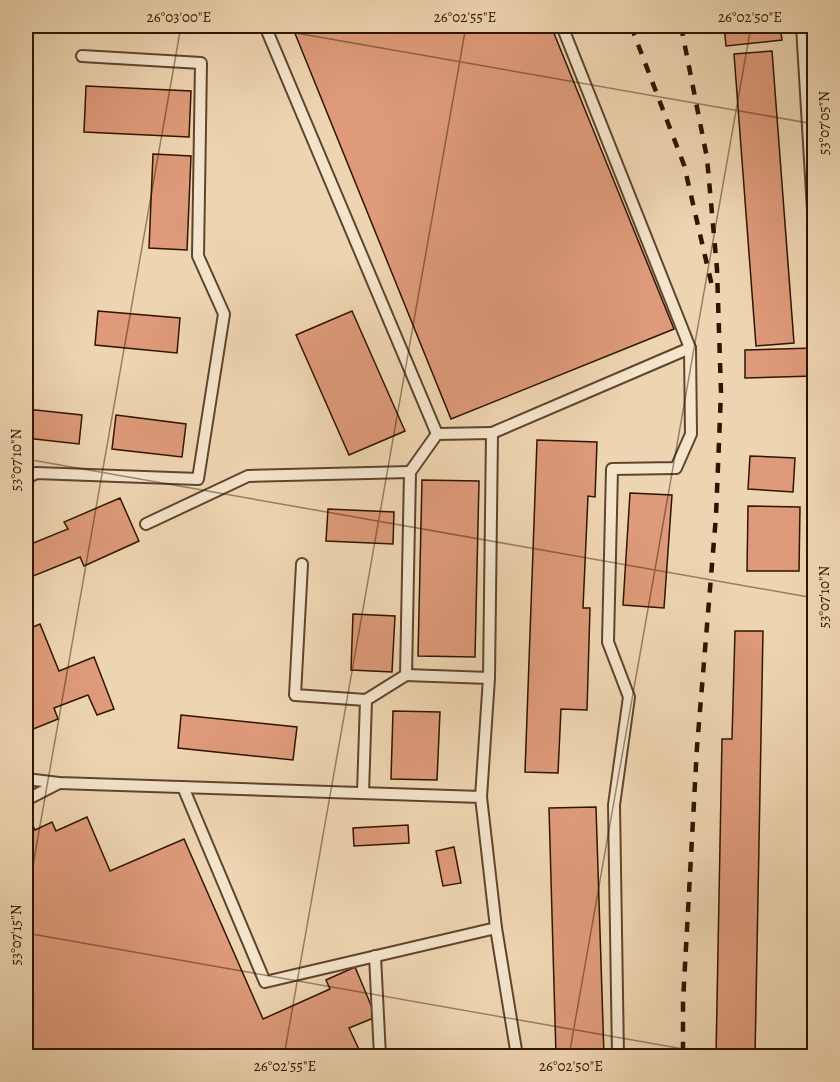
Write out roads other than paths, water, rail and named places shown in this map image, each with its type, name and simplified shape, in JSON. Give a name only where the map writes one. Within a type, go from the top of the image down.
[{"type":"lane","points":[[265,26],[437,434]]},
{"type":"lane","points":[[562,26],[690,348],[690,434],[676,468],[612,469],[608,642],[629,697],[614,805],[618,1056]]},
{"type":"lane","points":[[802,26],[814,227]]},
{"type":"lane","points":[[26,479],[36,474],[198,479],[224,314],[198,256],[201,63],[82,56]]},
{"type":"lane","points":[[437,434],[492,433],[690,348]]},
{"type":"lane","points":[[492,433],[489,678],[481,797],[496,928],[517,1056]]},
{"type":"lane","points":[[406,675],[410,472],[437,434]]},
{"type":"lane","points":[[146,524],[248,476],[410,472]]},
{"type":"lane","points":[[302,564],[295,695],[366,700],[406,675],[489,678]]},
{"type":"lane","points":[[363,793],[366,700]]},
{"type":"lane","points":[[26,779],[59,783],[481,797]]},
{"type":"lane","points":[[26,800],[59,783]]},
{"type":"lane","points":[[183,787],[265,982],[496,928]]},
{"type":"lane","points":[[375,956],[380,1056]]},
{"type":"railway","points":[[631,26],[684,165],[712,286]]},
{"type":"railway","points":[[681,26],[707,158],[717,269],[721,392],[716,516],[697,747],[683,1002],[683,1056]]}]
